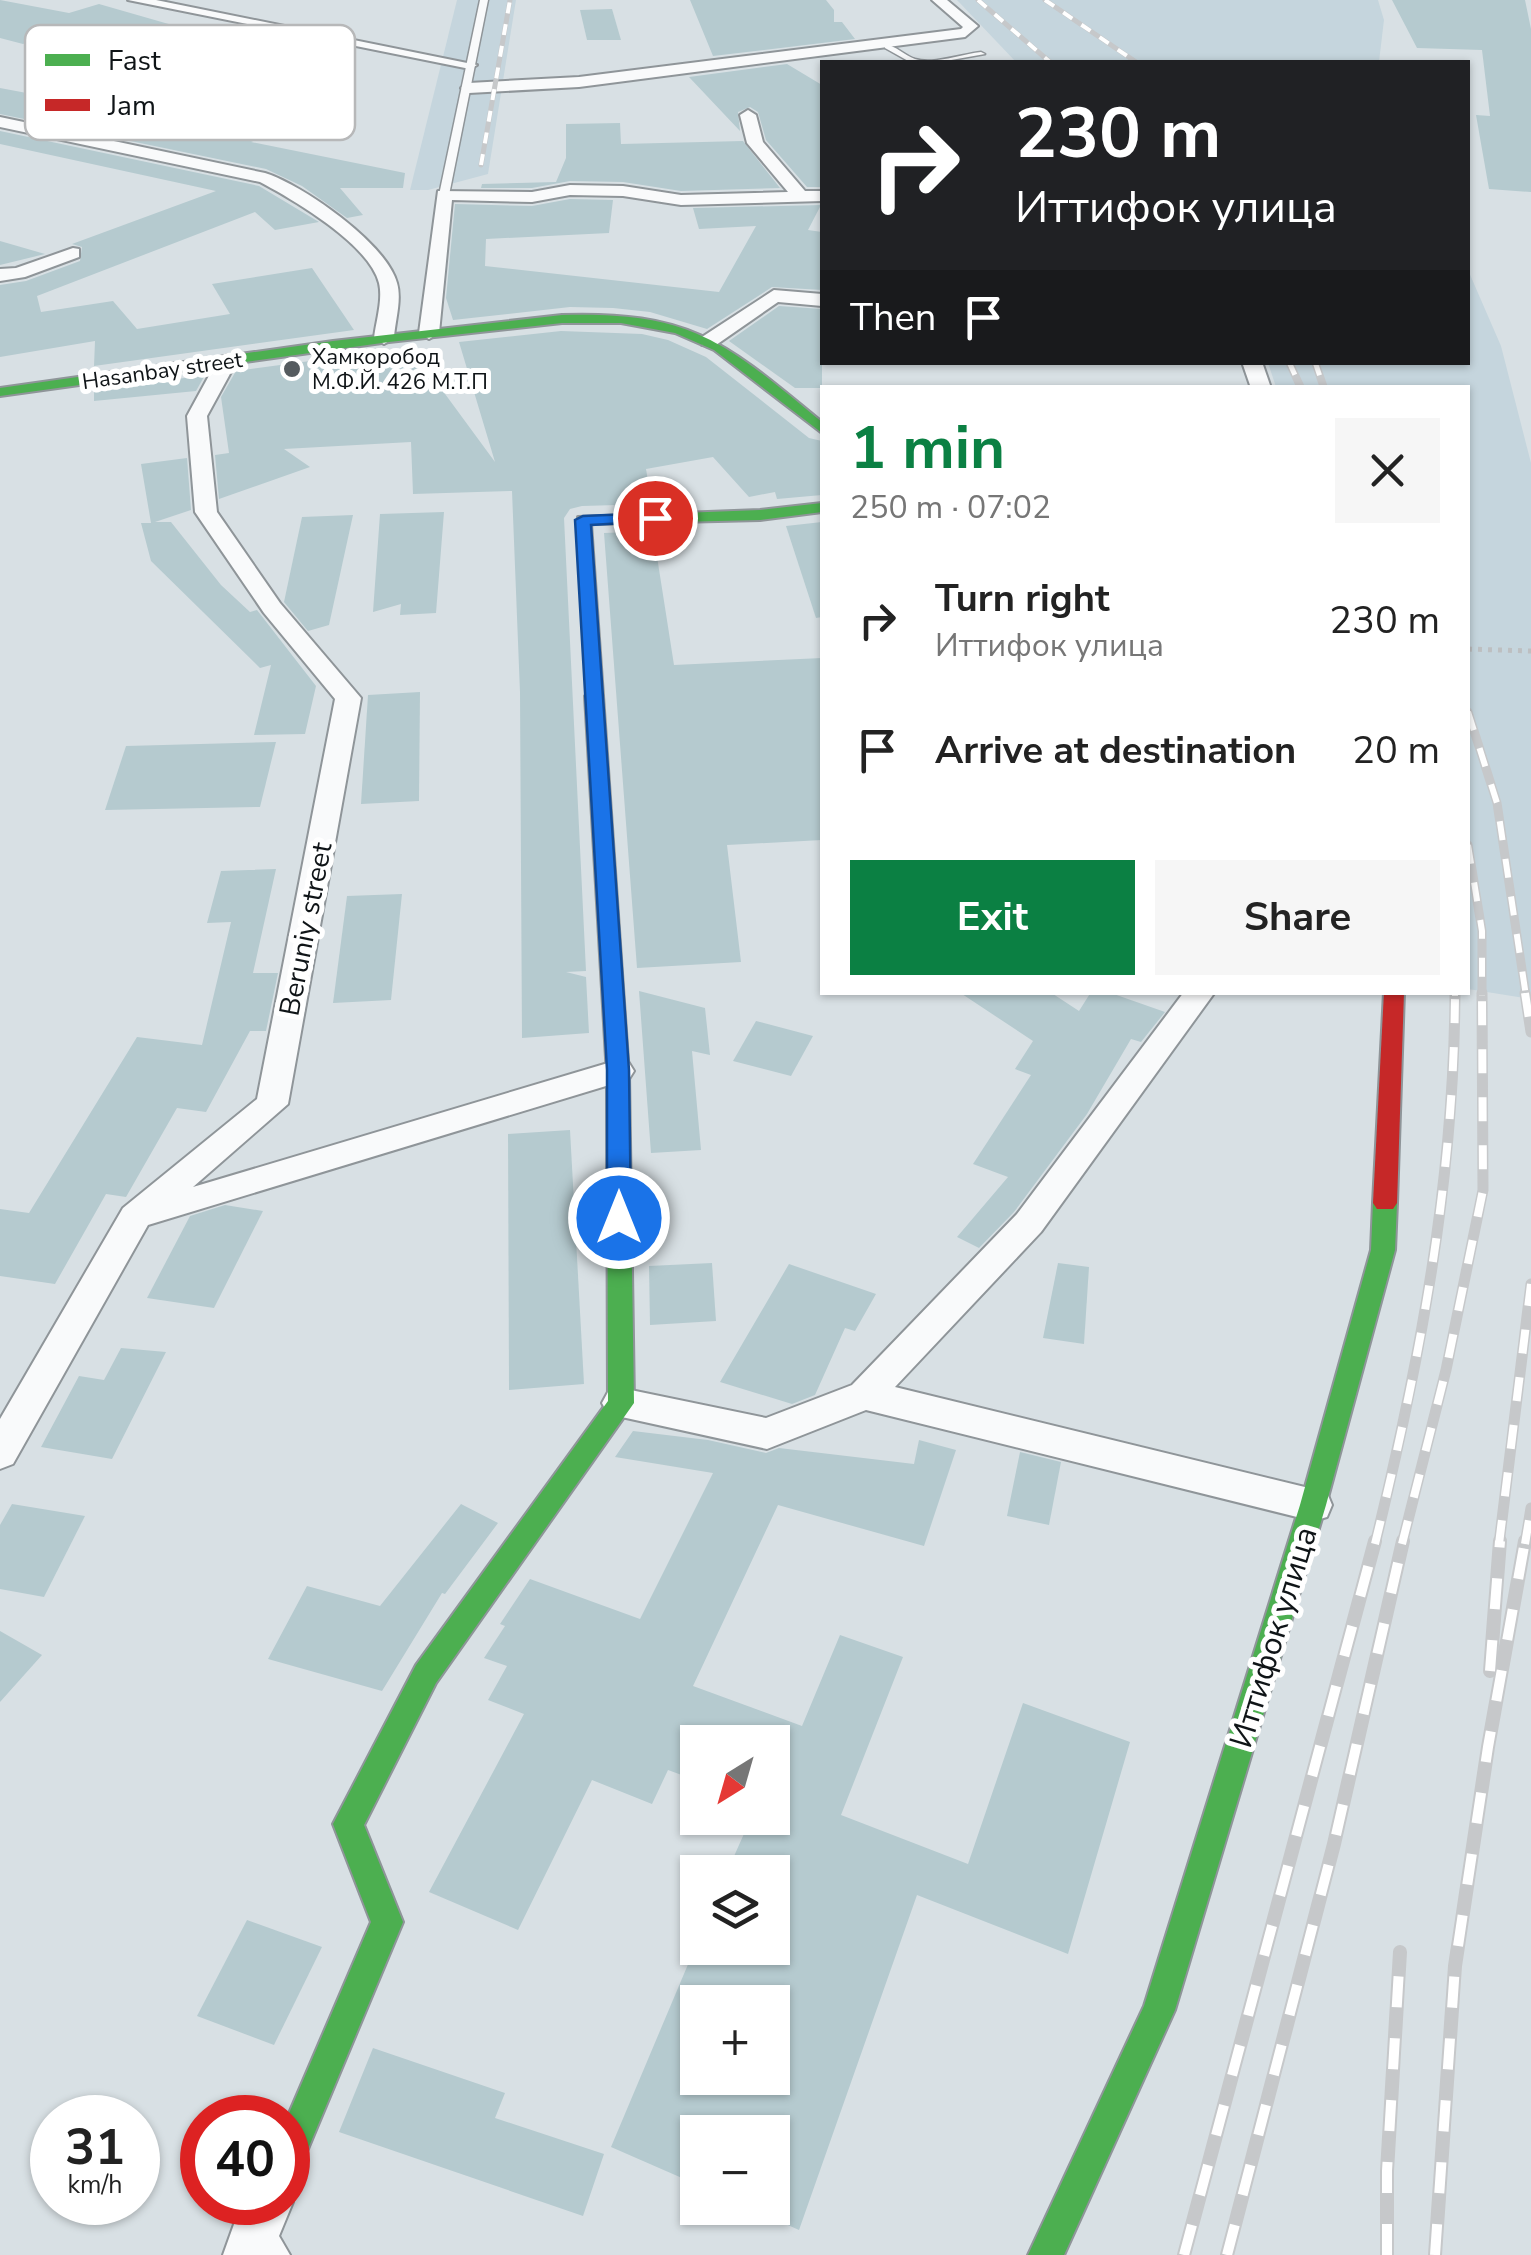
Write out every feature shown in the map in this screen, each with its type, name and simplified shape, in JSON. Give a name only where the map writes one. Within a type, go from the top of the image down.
[{"type":"street","points":[[135,0],[264,25]]},
{"type":"street","points":[[218,16],[234,0]]},
{"type":"street","points":[[469,88],[579,82],[888,46],[965,33],[972,26],[939,0]]},
{"type":"street","points":[[355,43],[470,65]]},
{"type":"street","points":[[748,115],[755,143],[800,197]]},
{"type":"street","points":[[0,122],[25,127]]},
{"type":"street","points":[[85,140],[265,178],[289,189],[370,253],[388,282],[384,338],[583,318],[618,319],[680,330],[709,341],[820,428]]},
{"type":"street","points":[[430,333],[444,195],[532,197],[570,190],[681,200],[820,196]]},
{"type":"street","points":[[0,274],[19,272],[73,253]]},
{"type":"street","points":[[709,341],[774,296],[820,300]]},
{"type":"street","name":"Hasanbay street","points":[[0,392],[384,338]]},
{"type":"street","name":"Beruniy street","points":[[0,1453],[135,1217],[272,1104],[348,698],[272,608],[206,512],[197,416],[227,361]]},
{"type":"street","points":[[310,2103],[386,1922],[348,1824],[426,1674],[621,1403],[618,1070],[583,520],[760,515],[820,508]]},
{"type":"street","points":[[621,1403],[767,1434],[864,1396],[1028,1223],[1198,995]]},
{"type":"street","name":"Иттифок улица","points":[[1046,2255],[1159,2010],[1313,1504],[1384,1250],[1394,995]]},
{"type":"street","points":[[135,1217],[618,1070]]},
{"type":"street","points":[[864,1396],[1313,1504]]},
{"type":"street","points":[[258,2225],[246,2252],[264,2255]]},
{"type":"lane","points":[[444,195],[484,0]]},
{"type":"lane","points":[[888,46],[911,60]]},
{"type":"lane","points":[[940,60],[980,54]]},
{"type":"path","points":[[1470,649],[1531,652]]},
{"type":"shaded area","points":[[457,0],[516,0],[488,174],[428,190],[410,190]]},
{"type":"shaded area","points":[[957,0],[1378,0],[1384,20],[1379,60],[1014,60]]},
{"type":"shaded area","points":[[1470,275],[1501,346],[1531,463],[1531,999],[1470,989],[1470,385],[1275,385],[1269,365],[1470,365]]},
{"type":"building","points":[[0,0],[69,13],[99,4],[172,25],[25,25],[25,43],[0,38]]},
{"type":"building","points":[[690,0],[826,0],[834,10],[834,22],[842,22],[855,39],[713,56]]},
{"type":"building","points":[[1392,0],[1525,0],[1531,29],[1531,192],[1489,189],[1476,115],[1490,116],[1482,50],[1417,48]]},
{"type":"building","points":[[612,9],[621,40],[587,40],[580,10]]},
{"type":"building","points":[[787,64],[820,84],[820,187],[807,187],[766,140],[758,112],[750,107],[738,112],[740,131],[689,77]]},
{"type":"building","points":[[0,88],[25,93],[25,119],[0,114]]},
{"type":"building","points":[[620,123],[621,144],[743,141],[780,188],[681,191],[623,182],[570,181],[532,188],[481,188],[482,184],[556,182],[566,158],[566,124]]},
{"type":"building","points":[[0,131],[25,136],[25,140],[42,140],[259,186],[319,222],[275,230],[255,212],[37,296],[41,312],[113,301],[137,329],[230,314],[212,284],[312,268],[354,330],[94,366],[95,341],[0,357],[0,285],[26,281],[80,261],[82,247],[72,244],[216,191],[0,144]]},
{"type":"building","points":[[126,140],[256,140],[251,142],[405,173],[403,188],[340,188],[363,215],[347,218],[302,186],[266,169]]},
{"type":"building","points":[[570,199],[613,200],[609,233],[486,239],[485,266],[719,292],[756,226],[699,229],[693,208],[820,205],[808,230],[820,232],[820,290],[772,287],[707,329],[650,312],[613,308],[570,307],[453,320],[446,298],[455,204],[532,206]]},
{"type":"building","points":[[0,241],[45,254],[0,265]]},
{"type":"building","points":[[779,306],[820,309],[822,385],[795,388],[729,341]]},
{"type":"building","points":[[561,331],[642,334],[668,340],[706,357],[809,438],[820,441],[820,495],[777,499],[775,492],[749,497],[713,457],[646,469],[652,504],[582,506],[570,509],[564,518],[586,971],[566,972],[586,977],[589,1033],[522,1038],[520,692],[512,491],[413,494],[411,442],[284,449],[310,467],[219,499],[215,455],[229,453],[221,397],[236,371],[370,353],[373,358],[415,353],[495,462],[459,342]]},
{"type":"building","points":[[205,375],[196,391],[94,401],[94,391]]},
{"type":"building","points":[[187,458],[191,510],[155,522],[171,522],[221,585],[250,612],[257,610],[316,686],[305,734],[254,735],[271,665],[260,668],[151,561],[141,523],[151,523],[141,464]]},
{"type":"building","points":[[444,512],[436,613],[400,615],[401,604],[373,612],[380,514]]},
{"type":"building","points":[[353,515],[329,625],[308,631],[284,602],[302,517]]},
{"type":"building","points":[[820,522],[820,617],[816,618],[786,526]]},
{"type":"building","points":[[653,531],[674,665],[820,658],[820,840],[727,845],[741,962],[637,968],[604,533]]},
{"type":"building","points":[[420,692],[419,801],[361,804],[368,695]]},
{"type":"building","points":[[276,742],[260,807],[105,810],[126,746]]},
{"type":"building","points":[[276,869],[253,973],[278,973],[266,1031],[250,1031],[206,1112],[177,1108],[126,1197],[106,1194],[55,1284],[0,1276],[0,1209],[29,1213],[137,1037],[202,1045],[231,922],[207,923],[221,871]]},
{"type":"building","points":[[402,894],[391,1000],[333,1003],[347,896]]},
{"type":"building","points":[[639,991],[705,1008],[710,1055],[692,1051],[701,1150],[651,1153]]},
{"type":"building","points":[[964,995],[1055,995],[1079,1011],[1089,995],[1117,995],[1165,1012],[1141,1042],[1131,1039],[1087,1114],[1014,1212],[979,1248],[957,1237],[1008,1177],[973,1164],[1031,1075],[1015,1069],[1033,1041]]},
{"type":"building","points":[[756,1021],[813,1036],[791,1076],[733,1061]]},
{"type":"building","points":[[570,1130],[584,1384],[509,1390],[508,1134]]},
{"type":"building","points":[[225,1205],[263,1211],[214,1308],[147,1298],[190,1216]]},
{"type":"building","points":[[712,1263],[716,1321],[650,1325],[649,1266]]},
{"type":"building","points":[[1058,1263],[1089,1267],[1084,1344],[1043,1338]]},
{"type":"building","points":[[789,1264],[876,1294],[855,1331],[845,1328],[815,1395],[792,1404],[720,1382]]},
{"type":"building","points":[[121,1348],[166,1352],[112,1459],[41,1447],[79,1376],[104,1380]]},
{"type":"building","points":[[633,1431],[708,1440],[766,1453],[779,1448],[914,1464],[919,1440],[956,1450],[924,1546],[778,1505],[693,1686],[802,1726],[840,1635],[903,1657],[841,1815],[968,1864],[1023,1703],[1130,1742],[1068,1954],[917,1895],[799,2230],[788,2225],[790,2115],[680,2115],[680,2177],[611,2147],[688,1965],[790,1965],[790,1855],[735,1855],[743,1835],[790,1835],[790,1725],[680,1725],[680,1774],[668,1770],[652,1804],[592,1780],[518,1930],[429,1892],[524,1714],[488,1700],[507,1666],[484,1658],[505,1626],[500,1624],[530,1579],[640,1619],[713,1473],[615,1457]]},
{"type":"building","points":[[1020,1452],[1061,1462],[1049,1525],[1007,1516]]},
{"type":"building","points":[[12,1504],[85,1516],[44,1597],[0,1589],[0,1525]]},
{"type":"building","points":[[461,1504],[498,1523],[442,1593],[382,1691],[268,1659],[307,1586],[380,1606]]},
{"type":"building","points":[[0,1631],[42,1655],[0,1702]]},
{"type":"building","points":[[247,1920],[322,1947],[274,2045],[197,2016]]},
{"type":"building","points":[[373,2048],[505,2093],[495,2118],[604,2154],[583,2216],[339,2132]]},
{"type":"railway","points":[[481,165],[510,0]]},
{"type":"railway","points":[[978,0],[1048,60]]},
{"type":"railway","points":[[1045,0],[1133,60]]},
{"type":"railway","points":[[1290,365],[1300,385]]},
{"type":"railway","points":[[1316,365],[1323,385]]},
{"type":"railway","points":[[1470,718],[1497,803],[1526,996]]},
{"type":"railway","points":[[1470,857],[1482,931],[1482,993]]},
{"type":"railway","points":[[1402,1544],[1446,1370],[1483,1190],[1482,993]]},
{"type":"railway","points":[[1525,993],[1531,1032]]},
{"type":"railway","points":[[1375,1544],[1432,1271],[1448,1133],[1455,995]]},
{"type":"railway","points":[[1499,1544],[1531,1284]]},
{"type":"railway","points":[[1525,1544],[1531,1508]]},
{"type":"railway","points":[[1184,2255],[1375,1541]]},
{"type":"railway","points":[[1227,2255],[1334,1844],[1403,1541]]},
{"type":"railway","points":[[1490,1671],[1500,1541]]},
{"type":"railway","points":[[1435,2255],[1455,1966],[1488,1747],[1525,1541]]},
{"type":"railway","points":[[1387,2255],[1387,2171],[1400,1952]]},
{"type":"traffic: fast","points":[[0,392],[389,338],[562,319],[621,319],[679,330],[718,347],[755,372],[820,427]]},
{"type":"traffic: fast","points":[[594,696],[583,520],[760,515],[820,508]]},
{"type":"traffic: fast","points":[[310,2104],[387,1922],[348,1824],[426,1674],[621,1403],[618,1075]]},
{"type":"traffic: fast","points":[[1046,2255],[1159,2010],[1313,1505],[1383,1250],[1385,1203]]},
{"type":"traffic: jam","points":[[594,696],[618,1075]]},
{"type":"traffic: jam","points":[[1385,1203],[1394,995]]},
{"type":"place","name":"Хамкоробод М.Ф.Й. 426 М.Т.П","points":[[292,369]]},
{"type":"route","points":[[619,1218],[618,1070],[583,520],[655,518]]}]
